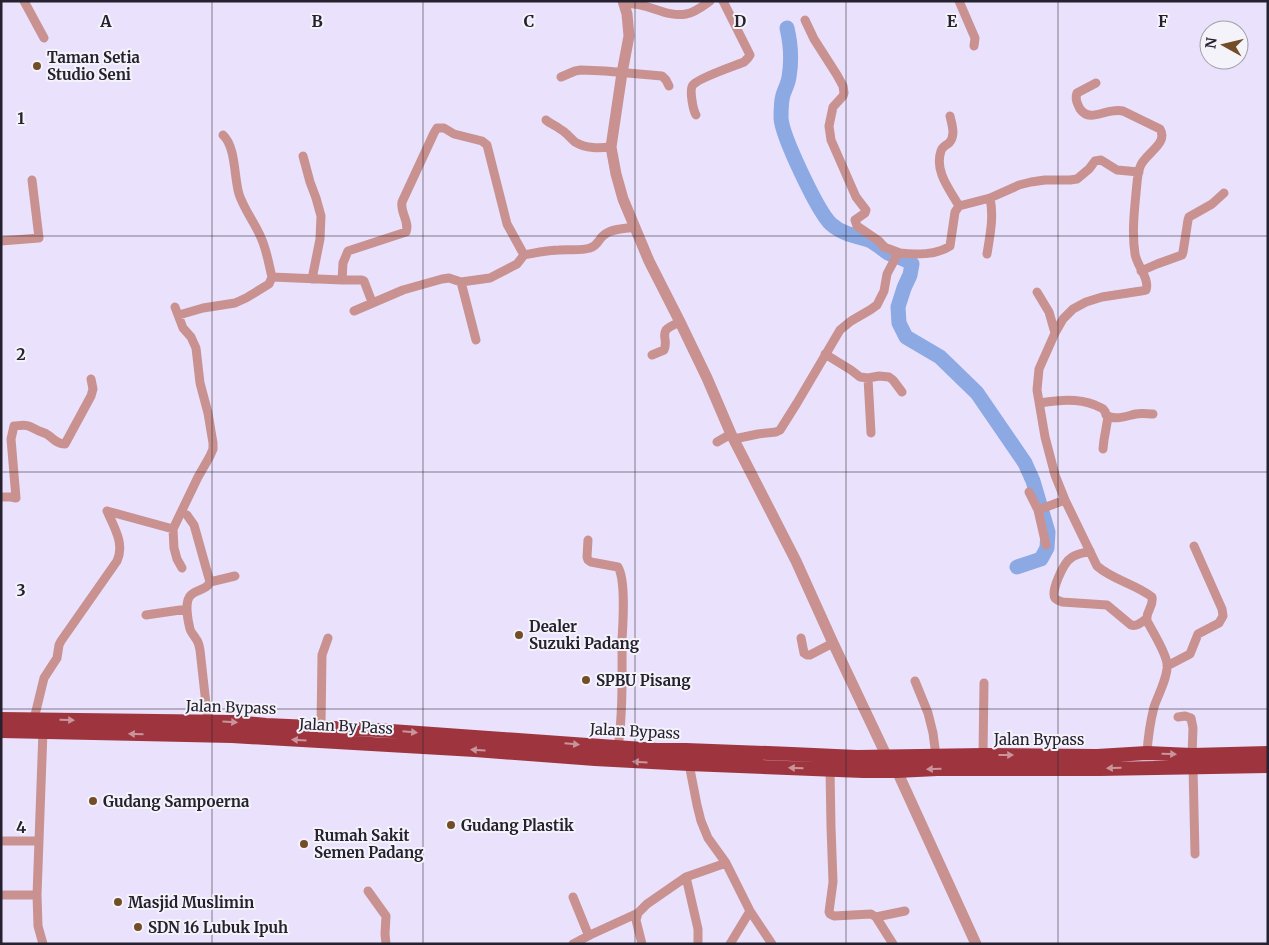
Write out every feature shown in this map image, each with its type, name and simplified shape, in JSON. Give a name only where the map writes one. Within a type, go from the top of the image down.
[{"type":"highway","name":"Jalan Bypass","points":[[1,719],[234,722],[657,750],[817,754],[857,757],[1097,756],[1147,753],[1193,761]]},
{"type":"highway","points":[[328,727],[333,742]]},
{"type":"highway","name":"Jalan By Pass","points":[[1,731],[232,736],[689,764]]},
{"type":"highway","points":[[689,764],[897,771],[937,769],[1100,769],[1193,761],[1262,760]]},
{"type":"street","points":[[24,1],[44,38]]},
{"type":"street","points":[[710,1],[687,14],[671,14],[642,5],[624,3],[629,36],[612,147],[622,199],[649,261],[707,378],[733,436],[796,561],[887,757],[897,771],[976,944]]},
{"type":"street","points":[[696,115],[691,92],[693,84],[744,62],[750,54],[723,1]]},
{"type":"street","points":[[959,1],[975,38],[974,46]]},
{"type":"street","points":[[805,20],[814,39],[843,86],[843,96],[833,107],[829,126],[831,140],[841,164],[856,197],[866,210],[865,213],[854,220],[855,223],[884,247],[898,255],[926,254],[950,246],[956,212],[959,206],[990,198],[1019,185],[1045,180],[1077,179],[1089,169],[1095,160],[1101,160],[1117,170],[1138,172]]},
{"type":"street","points":[[561,77],[581,70],[662,76],[669,86]]},
{"type":"street","points":[[1090,551],[1068,560],[1056,585],[1054,597],[1062,602],[1107,605],[1131,626],[1136,626],[1146,618],[1153,603],[1152,596],[1104,572],[1097,566],[1055,475],[1045,437],[1037,390],[1039,369],[1054,333],[1063,319],[1086,302],[1102,297],[1146,290],[1147,286],[1147,280],[1141,271],[1136,256],[1133,232],[1138,172],[1140,164],[1158,145],[1163,134],[1160,129],[1123,111],[1116,110],[1089,116],[1084,114],[1078,106],[1077,93],[1096,83]]},
{"type":"street","points":[[950,116],[953,136],[941,149],[940,167],[942,176],[959,206]]},
{"type":"street","points":[[546,120],[548,123],[561,129],[576,143],[598,148],[612,147]]},
{"type":"street","points":[[342,280],[343,263],[348,251],[406,232],[408,227],[401,209],[402,202],[437,128],[482,141],[487,145],[507,224],[524,255]]},
{"type":"street","points":[[182,568],[174,548],[173,530],[210,456],[213,443],[200,383],[196,348],[184,328],[177,311],[235,303],[269,284],[272,277],[262,240],[239,195],[232,154],[227,138],[223,135]]},
{"type":"street","points":[[303,156],[320,216],[320,238],[312,279]]},
{"type":"street","points":[[1,241],[39,238],[32,180]]},
{"type":"street","points":[[1141,271],[1182,255],[1189,217],[1206,208],[1224,193]]},
{"type":"street","points":[[987,254],[992,218],[990,198]]},
{"type":"street","points":[[354,311],[402,290],[442,279],[449,278],[461,282],[490,278],[517,264],[524,255],[558,249],[587,249],[599,243],[602,236],[606,233],[634,227]]},
{"type":"street","points":[[717,442],[733,436],[780,430],[840,330],[877,305],[882,296],[887,274],[898,255]]},
{"type":"street","points":[[272,277],[364,281],[372,302]]},
{"type":"street","points":[[461,282],[476,340]]},
{"type":"street","points":[[1037,292],[1048,312],[1054,333]]},
{"type":"street","points":[[652,355],[664,350],[667,343],[664,332],[680,322]]},
{"type":"street","points":[[825,354],[860,377],[889,377],[902,392]]},
{"type":"street","points":[[868,378],[871,434]]},
{"type":"street","points":[[1,497],[16,498],[11,439],[14,426],[28,424],[56,442],[65,444],[93,389],[91,379]]},
{"type":"street","points":[[1040,403],[1068,400],[1086,402],[1104,410],[1108,417],[1104,449]]},
{"type":"street","points":[[1108,417],[1153,414]]},
{"type":"street","points":[[1029,492],[1041,509],[1046,545]]},
{"type":"street","points":[[1041,509],[1065,500]]},
{"type":"street","points":[[34,719],[44,678],[57,658],[61,641],[120,556],[120,543],[107,511],[173,530]]},
{"type":"street","points":[[187,515],[194,525],[210,582]]},
{"type":"street","points":[[588,540],[588,560],[618,567],[621,574],[623,620],[622,722],[618,748]]},
{"type":"street","points":[[1167,666],[1190,654],[1198,634],[1219,623],[1222,616],[1222,609],[1194,546]]},
{"type":"street","points":[[208,722],[200,650],[190,628],[187,609],[188,600],[194,593],[207,587],[210,582],[235,576]]},
{"type":"street","points":[[146,614],[187,609]]},
{"type":"street","points":[[1146,618],[1166,658],[1167,666],[1149,727],[1147,753]]},
{"type":"street","points":[[328,638],[322,656],[328,727]]},
{"type":"street","points":[[801,638],[804,653],[807,655],[833,643]]},
{"type":"street","points":[[915,681],[928,713],[936,756]]},
{"type":"street","points":[[983,755],[984,683]]},
{"type":"street","points":[[1178,717],[1185,716],[1191,718],[1195,854]]},
{"type":"street","points":[[43,731],[37,895],[38,926],[43,944]]},
{"type":"street","points":[[689,764],[696,805],[708,838],[726,863],[750,911],[772,944]]},
{"type":"street","points":[[830,769],[833,882],[829,912],[834,916],[871,914],[876,917],[893,944]]},
{"type":"street","points":[[1,840],[38,841]]},
{"type":"street","points":[[573,944],[638,912],[686,877],[726,863]]},
{"type":"street","points":[[686,877],[698,929],[698,944]]},
{"type":"street","points":[[368,891],[386,916],[386,944]]},
{"type":"street","points":[[1,895],[37,895]]},
{"type":"street","points":[[574,897],[590,935]]},
{"type":"street","points":[[730,944],[750,911]]},
{"type":"street","points":[[876,917],[905,911]]},
{"type":"street","points":[[638,912],[636,920],[642,944]]},
{"type":"waterway","points":[[787,28],[791,65],[789,80],[782,98],[781,118],[787,140],[818,205],[825,217],[835,227],[849,234],[869,240],[888,253],[912,264],[910,275],[898,307],[899,323],[906,337],[940,357],[977,393],[1025,463],[1033,481],[1048,532],[1047,548],[1041,559],[1017,567]]},
{"type":"place","name":"Taman Setia Studio Seni","points":[[37,66]]},
{"type":"place","name":"Dealer Suzuki Padang","points":[[519,635]]},
{"type":"place","name":"SPBU Pisang","points":[[586,680]]},
{"type":"place","name":"Gudang Sampoerna","points":[[93,801]]},
{"type":"place","name":"Gudang Plastik","points":[[451,825]]},
{"type":"place","name":"Rumah Sakit Semen Padang","points":[[304,844]]},
{"type":"place","name":"Masjid Muslimin","points":[[118,902]]},
{"type":"place","name":"SDN 16 Lubuk Ipuh","points":[[138,927]]}]
